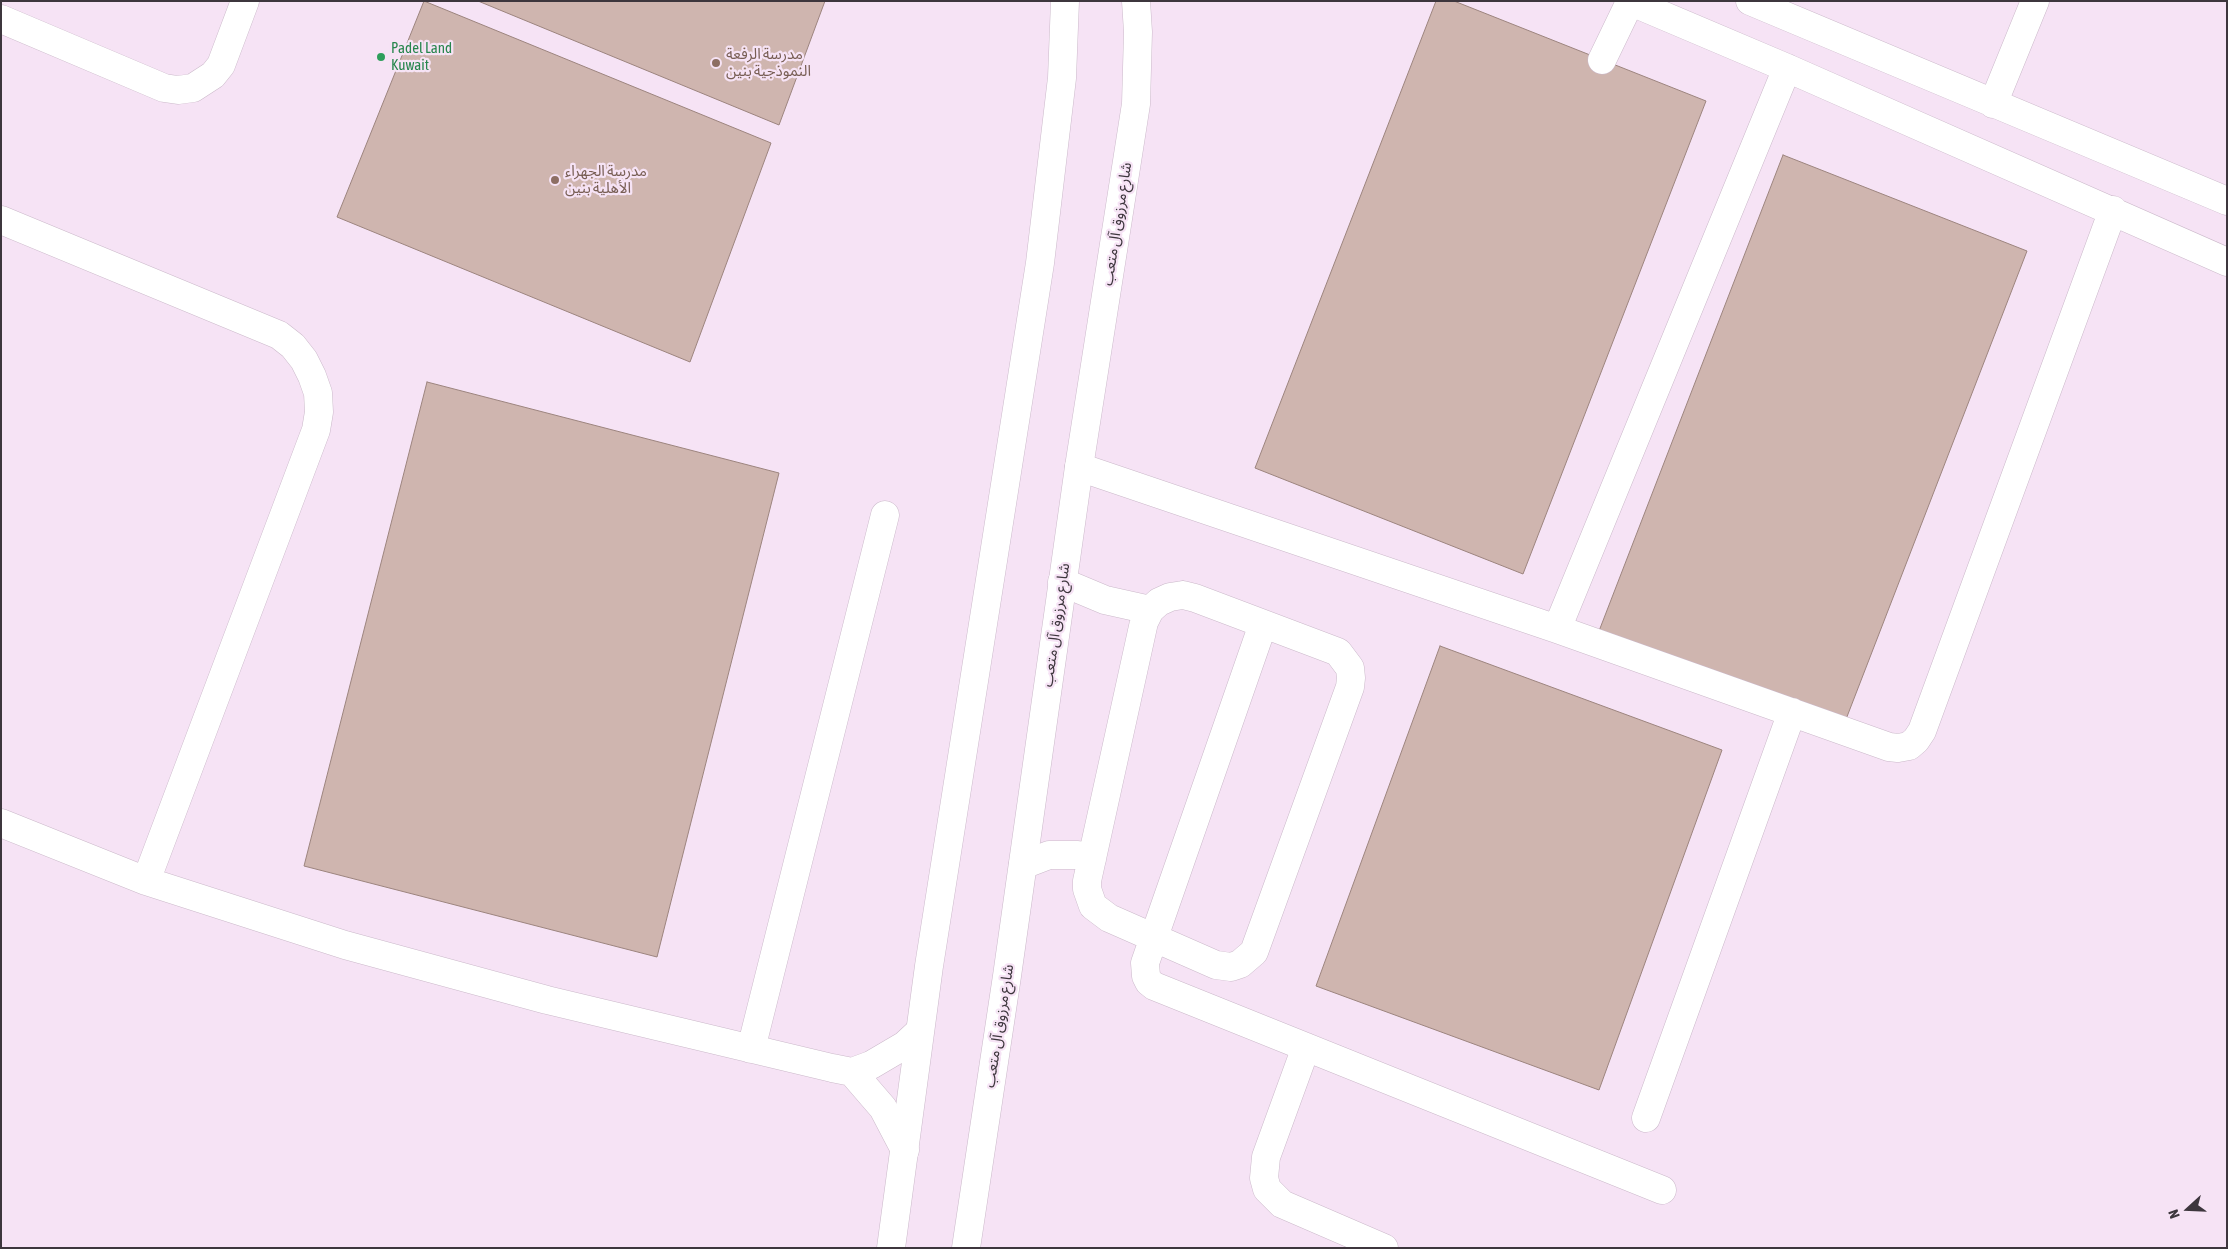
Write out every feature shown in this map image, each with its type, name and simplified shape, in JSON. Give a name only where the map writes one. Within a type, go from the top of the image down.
[{"type":"main road","points":[[1,19],[164,88],[178,90],[193,88],[204,83],[221,65],[245,1]]},
{"type":"main road","points":[[891,1248],[920,1032],[1040,263],[1062,78],[1065,1]]},
{"type":"main road","name":"شارع مرزوق آل متعب","points":[[966,1248],[1023,864],[1078,467],[1136,104],[1138,41],[1136,1]]},
{"type":"main road","points":[[1750,1],[2227,201]]},
{"type":"main road","points":[[1993,104],[2035,1]]},
{"type":"main road","points":[[1602,60],[1630,2],[1787,68],[2113,210],[2227,262]]},
{"type":"main road","points":[[1557,628],[1787,68]]},
{"type":"main road","points":[[1078,467],[1557,628],[1889,747],[1908,746],[1916,740],[1922,731],[2113,210]]},
{"type":"main road","points":[[1,220],[279,336],[293,346],[304,360],[318,394],[319,412],[316,430],[146,880]]},
{"type":"main road","points":[[751,1049],[885,516]]},
{"type":"main road","points":[[1062,582],[1105,600],[1150,610]]},
{"type":"main road","points":[[1183,595],[1263,624],[1338,652],[1350,668],[1350,687],[1254,952],[1240,964],[1223,966],[1109,918],[1093,906],[1087,889],[1144,622],[1150,610],[1159,602],[1170,597],[1183,595]]},
{"type":"main road","points":[[1263,624],[1154,938],[1144,969],[1146,976],[1154,986],[1662,1190]]},
{"type":"main road","points":[[1646,1118],[1792,712]]},
{"type":"main road","points":[[1,823],[146,880],[345,945],[547,1000],[852,1072],[883,1108],[905,1150]]},
{"type":"main road","points":[[1023,864],[1049,855],[1078,855],[1092,859]]},
{"type":"main road","points":[[852,1072],[888,1056],[920,1032]]},
{"type":"main road","points":[[1306,1047],[1266,1157],[1264,1178],[1267,1189],[1282,1204],[1384,1248]]},
{"type":"building","name":"مدرسة الجهراء الأهلية بنين","points":[[424,1],[771,143],[690,362],[337,217]]},
{"type":"building","name":"مدرسة الرفعة النموذجية بنين","points":[[478,1],[825,1],[779,125]]},
{"type":"building","points":[[1436,1],[1454,1],[1706,101],[1523,574],[1255,468]]},
{"type":"building","points":[[1783,155],[2027,251],[1843,727],[1599,631]]},
{"type":"building","points":[[427,382],[779,473],[657,957],[304,866]]},
{"type":"building","points":[[1440,646],[1722,750],[1599,1090],[1316,986]]},
{"type":"place","name":"Padel Land Kuwait","points":[[381,57]]},
{"type":"place","name":"مدرسة الرفعة النموذجية بنين","points":[[716,63]]},
{"type":"place","name":"مدرسة الجهراء الأهلية بنين","points":[[555,180]]}]
